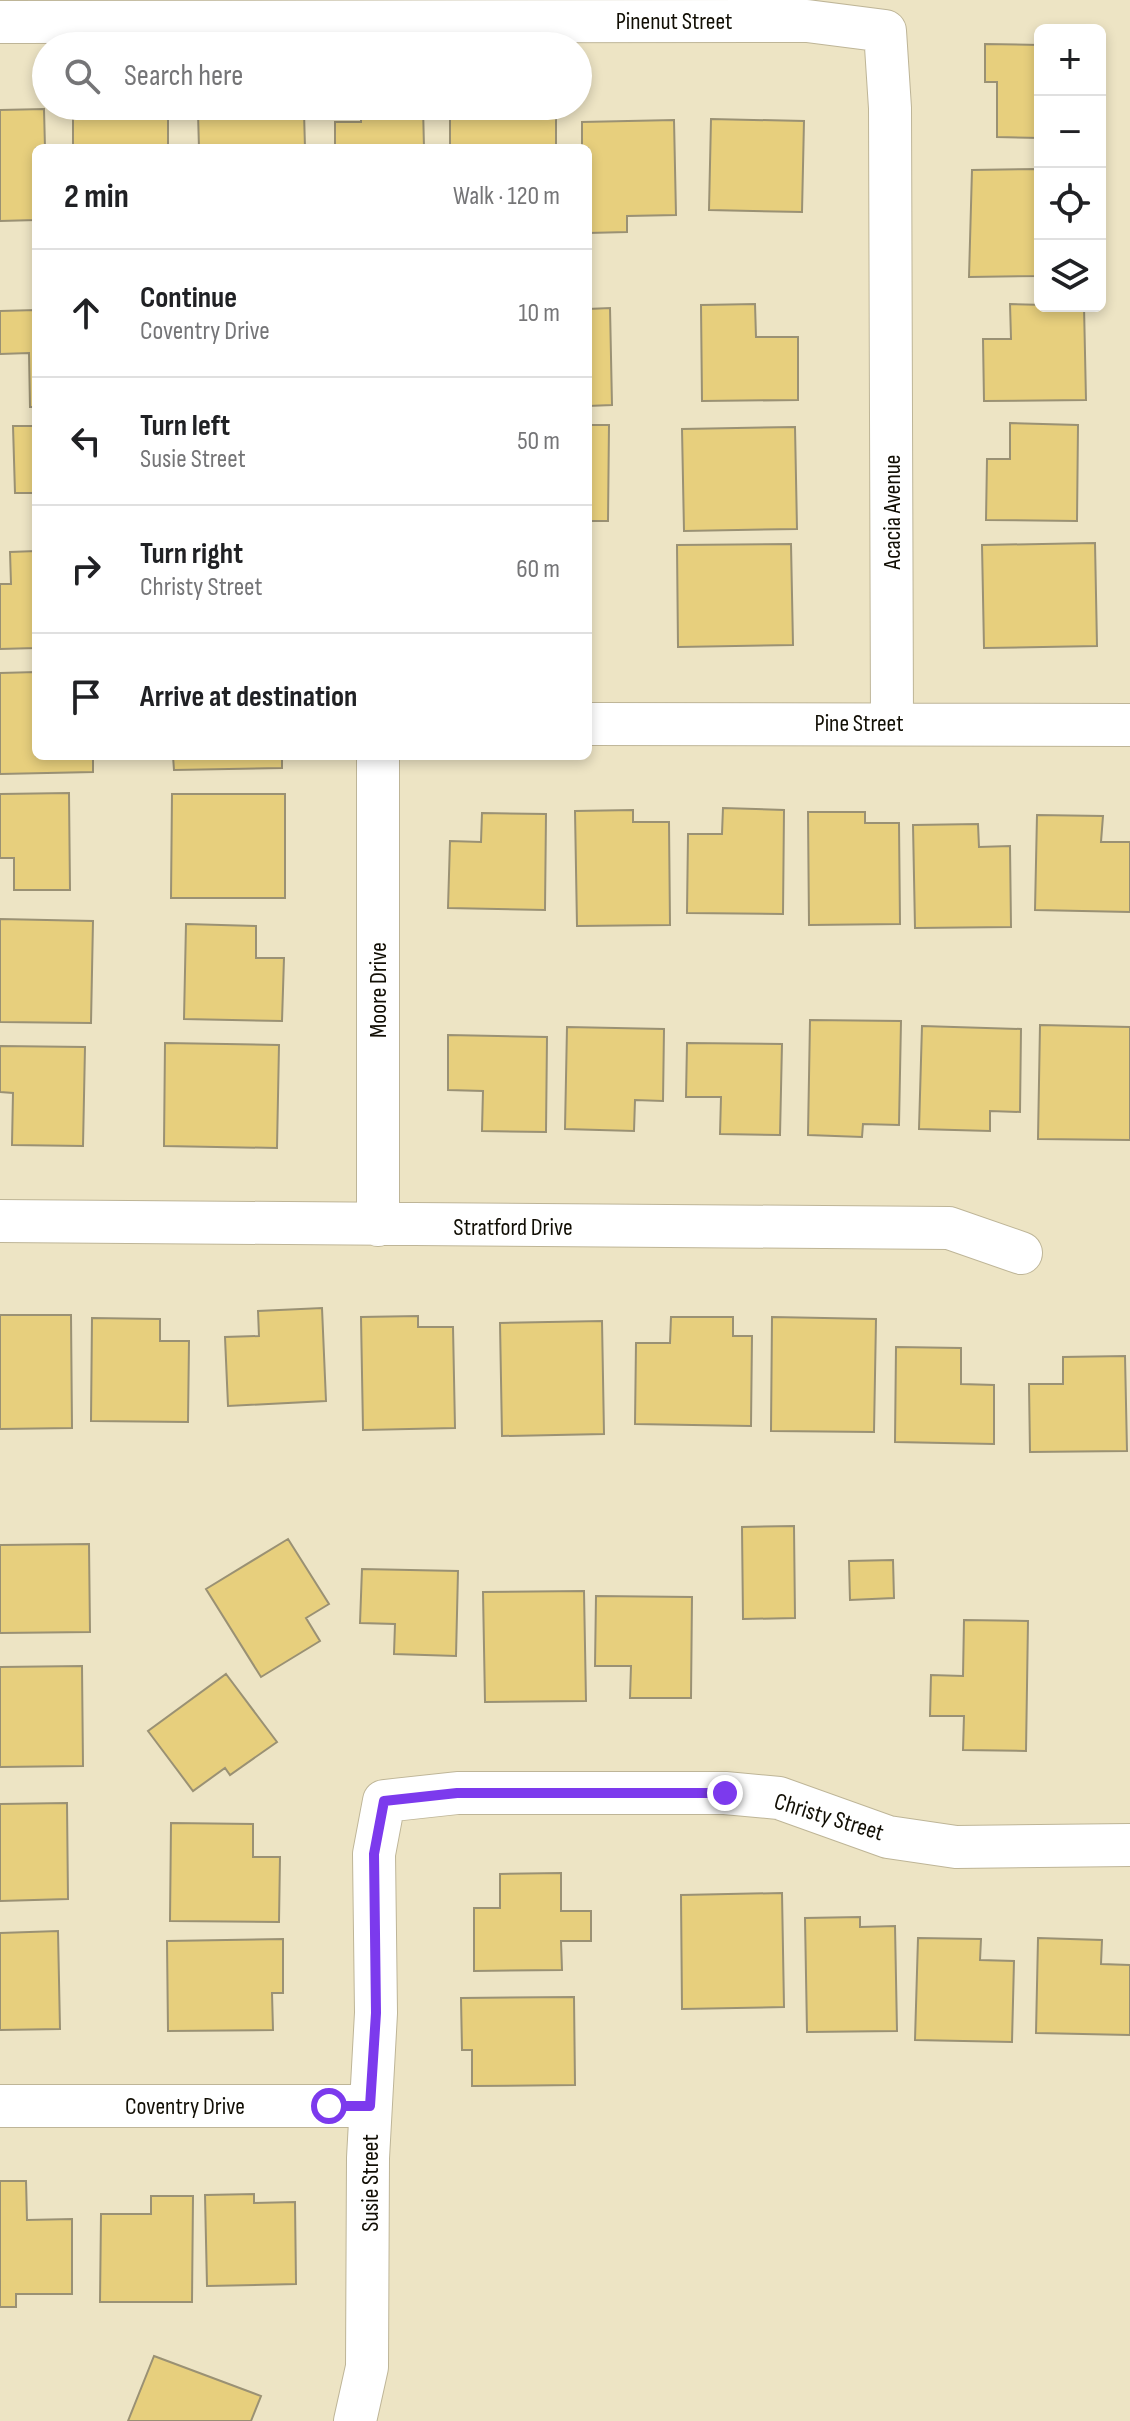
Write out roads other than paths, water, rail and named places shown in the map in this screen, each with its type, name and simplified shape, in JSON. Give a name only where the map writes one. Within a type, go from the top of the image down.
[{"type":"street","name":"Pinenut Street","points":[[0,22],[807,21],[885,31],[890,108],[892,301]]},
{"type":"street","name":"Acacia Avenue","points":[[892,301],[892,722]]},
{"type":"street","name":"Pine Street","points":[[592,724],[892,722],[1130,725]]},
{"type":"street","name":"Moore Drive","points":[[378,760],[378,1225]]},
{"type":"street","name":"Stratford Drive","points":[[0,1221],[949,1228],[1021,1253]]},
{"type":"street","name":"Christy Street","points":[[384,1801],[457,1793],[725,1793],[779,1798],[888,1837],[956,1847],[1130,1845]]},
{"type":"street","name":"Susie Street","points":[[355,2421],[367,2367],[370,2106],[376,2013],[374,1854],[384,1801]]},
{"type":"street","name":"Coventry Drive","points":[[0,2106],[370,2106]]}]
